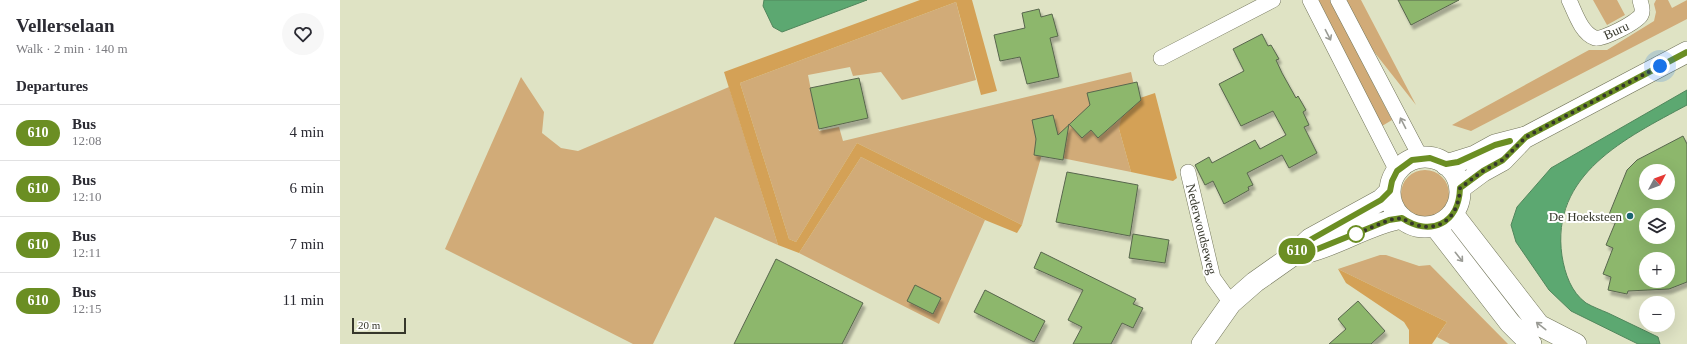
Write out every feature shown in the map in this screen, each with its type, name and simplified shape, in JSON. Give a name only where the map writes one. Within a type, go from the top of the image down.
[{"type":"main road","points":[[1446,164],[1475,156],[1495,145],[1526,137],[1687,52]]},
{"type":"main road","points":[[1460,188],[1483,171],[1503,160],[1526,137]]},
{"type":"main road","points":[[1421,158],[1430,158],[1446,164],[1458,179],[1460,188],[1458,206],[1453,214],[1445,222],[1435,226],[1423,228],[1412,225],[1402,218],[1391,201],[1390,191],[1392,181],[1397,171],[1412,160],[1421,158]]},
{"type":"main road","points":[[1202,344],[1231,304],[1255,282],[1292,256],[1310,240],[1381,200],[1390,191]]},
{"type":"main road","points":[[1453,214],[1540,325],[1576,344]]},
{"type":"main road","points":[[1292,256],[1315,250],[1389,220],[1402,218]]},
{"type":"main road","points":[[1435,226],[1510,323],[1530,344]]},
{"type":"street","points":[[1161,58],[1274,0]]},
{"type":"street","points":[[1310,0],[1397,171]]},
{"type":"street","points":[[1338,0],[1421,158]]},
{"type":"street","name":"Buru","points":[[1569,0],[1585,30],[1595,38],[1603,38],[1636,20],[1641,15],[1642,9],[1640,0]]},
{"type":"street","name":"Nederwoudseweg","points":[[1188,172],[1213,278],[1231,304]]},
{"type":"shaded area","points":[[764,0],[867,0],[782,32],[773,27],[763,6]]},
{"type":"shaded area","points":[[920,0],[972,0],[997,91],[981,95],[956,2],[740,83],[789,239],[796,242],[857,143],[1022,225],[1017,233],[985,220],[861,157],[799,253],[778,245],[724,72]]},
{"type":"shaded area","points":[[1316,0],[1330,0],[1392,120],[1382,126]]},
{"type":"shaded area","points":[[1346,0],[1361,0],[1416,105],[1371,48]]},
{"type":"shaded area","points":[[1593,0],[1617,0],[1625,15],[1607,25]]},
{"type":"shaded area","points":[[1656,0],[1668,0],[1672,8],[1687,0],[1687,19],[1471,131],[1452,125],[1589,50],[1607,50],[1654,21],[1656,12],[1654,4]]},
{"type":"shaded area","points":[[956,2],[976,80],[902,100],[881,72],[853,76],[850,67],[808,75],[819,131],[839,127],[843,141],[1131,72],[1137,99],[1119,129],[1131,172],[1042,154],[1022,225],[857,143],[796,242],[789,239],[740,83]]},
{"type":"shaded area","points":[[521,77],[544,112],[542,133],[561,148],[578,151],[729,87],[778,245],[715,217],[653,344],[633,344],[445,249]]},
{"type":"shaded area","points":[[1687,90],[1687,105],[1640,131],[1617,146],[1597,162],[1580,181],[1568,202],[1561,227],[1562,256],[1567,276],[1576,294],[1586,303],[1639,328],[1639,332],[1648,332],[1658,337],[1660,344],[1638,344],[1571,311],[1549,290],[1516,242],[1511,225],[1517,207],[1551,168]]},
{"type":"shaded area","points":[[1155,93],[1177,178],[1173,181],[1131,172],[1119,129],[1121,119],[1137,99]]},
{"type":"shaded area","points":[[861,157],[985,220],[939,324],[799,253]]},
{"type":"shaded area","points":[[1425,170],[1434,172],[1442,177],[1447,185],[1449,194],[1447,203],[1442,211],[1434,216],[1425,218],[1416,216],[1408,211],[1403,203],[1401,194],[1403,185],[1408,177],[1416,172]]},
{"type":"shaded area","points":[[1380,255],[1386,255],[1419,266],[1430,265],[1508,344],[1450,344],[1437,337],[1447,322],[1338,269]]},
{"type":"shaded area","points":[[1338,269],[1447,322],[1432,344],[1409,344],[1409,330],[1404,322],[1346,283]]},
{"type":"building","points":[[1398,0],[1459,0],[1411,25]]},
{"type":"building","points":[[1039,9],[1041,17],[1052,14],[1058,36],[1050,38],[1059,77],[1027,84],[1020,57],[1000,61],[994,35],[1025,28],[1022,13]]},
{"type":"building","points":[[1262,34],[1268,46],[1271,45],[1279,59],[1276,60],[1296,98],[1298,96],[1306,110],[1303,112],[1309,125],[1304,127],[1317,153],[1289,168],[1282,155],[1247,173],[1253,185],[1248,187],[1249,190],[1224,204],[1213,181],[1205,185],[1195,165],[1209,157],[1212,163],[1255,140],[1260,149],[1286,135],[1273,111],[1241,126],[1219,84],[1244,71],[1233,49]]},
{"type":"building","points":[[859,78],[868,118],[819,129],[810,88]]},
{"type":"building","points":[[1137,82],[1141,100],[1098,138],[1091,130],[1082,138],[1069,124],[1090,105],[1087,93]]},
{"type":"building","points":[[1053,115],[1058,135],[1069,125],[1063,160],[1034,155],[1036,139],[1032,120]]},
{"type":"building","name":"De Hoeksteen","points":[[1683,136],[1687,144],[1687,282],[1675,287],[1675,252],[1639,252],[1639,288],[1672,288],[1628,291],[1627,294],[1608,290],[1611,277],[1603,274],[1613,248],[1606,245],[1616,221],[1608,217],[1627,170],[1637,160]]},
{"type":"building","points":[[1067,172],[1138,185],[1130,236],[1056,222]]},
{"type":"building","points":[[1133,234],[1169,240],[1165,263],[1129,258]]},
{"type":"building","points":[[1041,252],[1136,299],[1133,304],[1143,308],[1133,328],[1122,323],[1111,344],[1073,344],[1082,327],[1068,320],[1083,290],[1034,268]]},
{"type":"building","points":[[776,259],[863,303],[842,344],[734,344]]},
{"type":"building","points":[[915,285],[941,298],[933,314],[907,301]]},
{"type":"building","points":[[985,290],[1045,321],[1034,342],[974,312]]},
{"type":"building","points":[[1358,301],[1385,331],[1371,344],[1329,344],[1346,329],[1338,319]]},
{"type":"bus line","name":"610","points":[[1510,141],[1495,145],[1475,156],[1458,162],[1446,164],[1439,160],[1421,158],[1404,164],[1397,171],[1392,181],[1390,191],[1381,200],[1310,240],[1292,256],[1315,250],[1389,220],[1402,218],[1412,225],[1423,228],[1435,226],[1445,222],[1458,206],[1460,188],[1483,171],[1503,160],[1526,137],[1687,52]]},
{"type":"place","name":"De Hoeksteen","points":[[1630,216]]},
{"type":"route","points":[[1356,234],[1354,235],[1389,220],[1402,218],[1412,225],[1423,228],[1435,226],[1445,222],[1458,206],[1460,188],[1483,171],[1503,160],[1526,137],[1660,66]]}]
